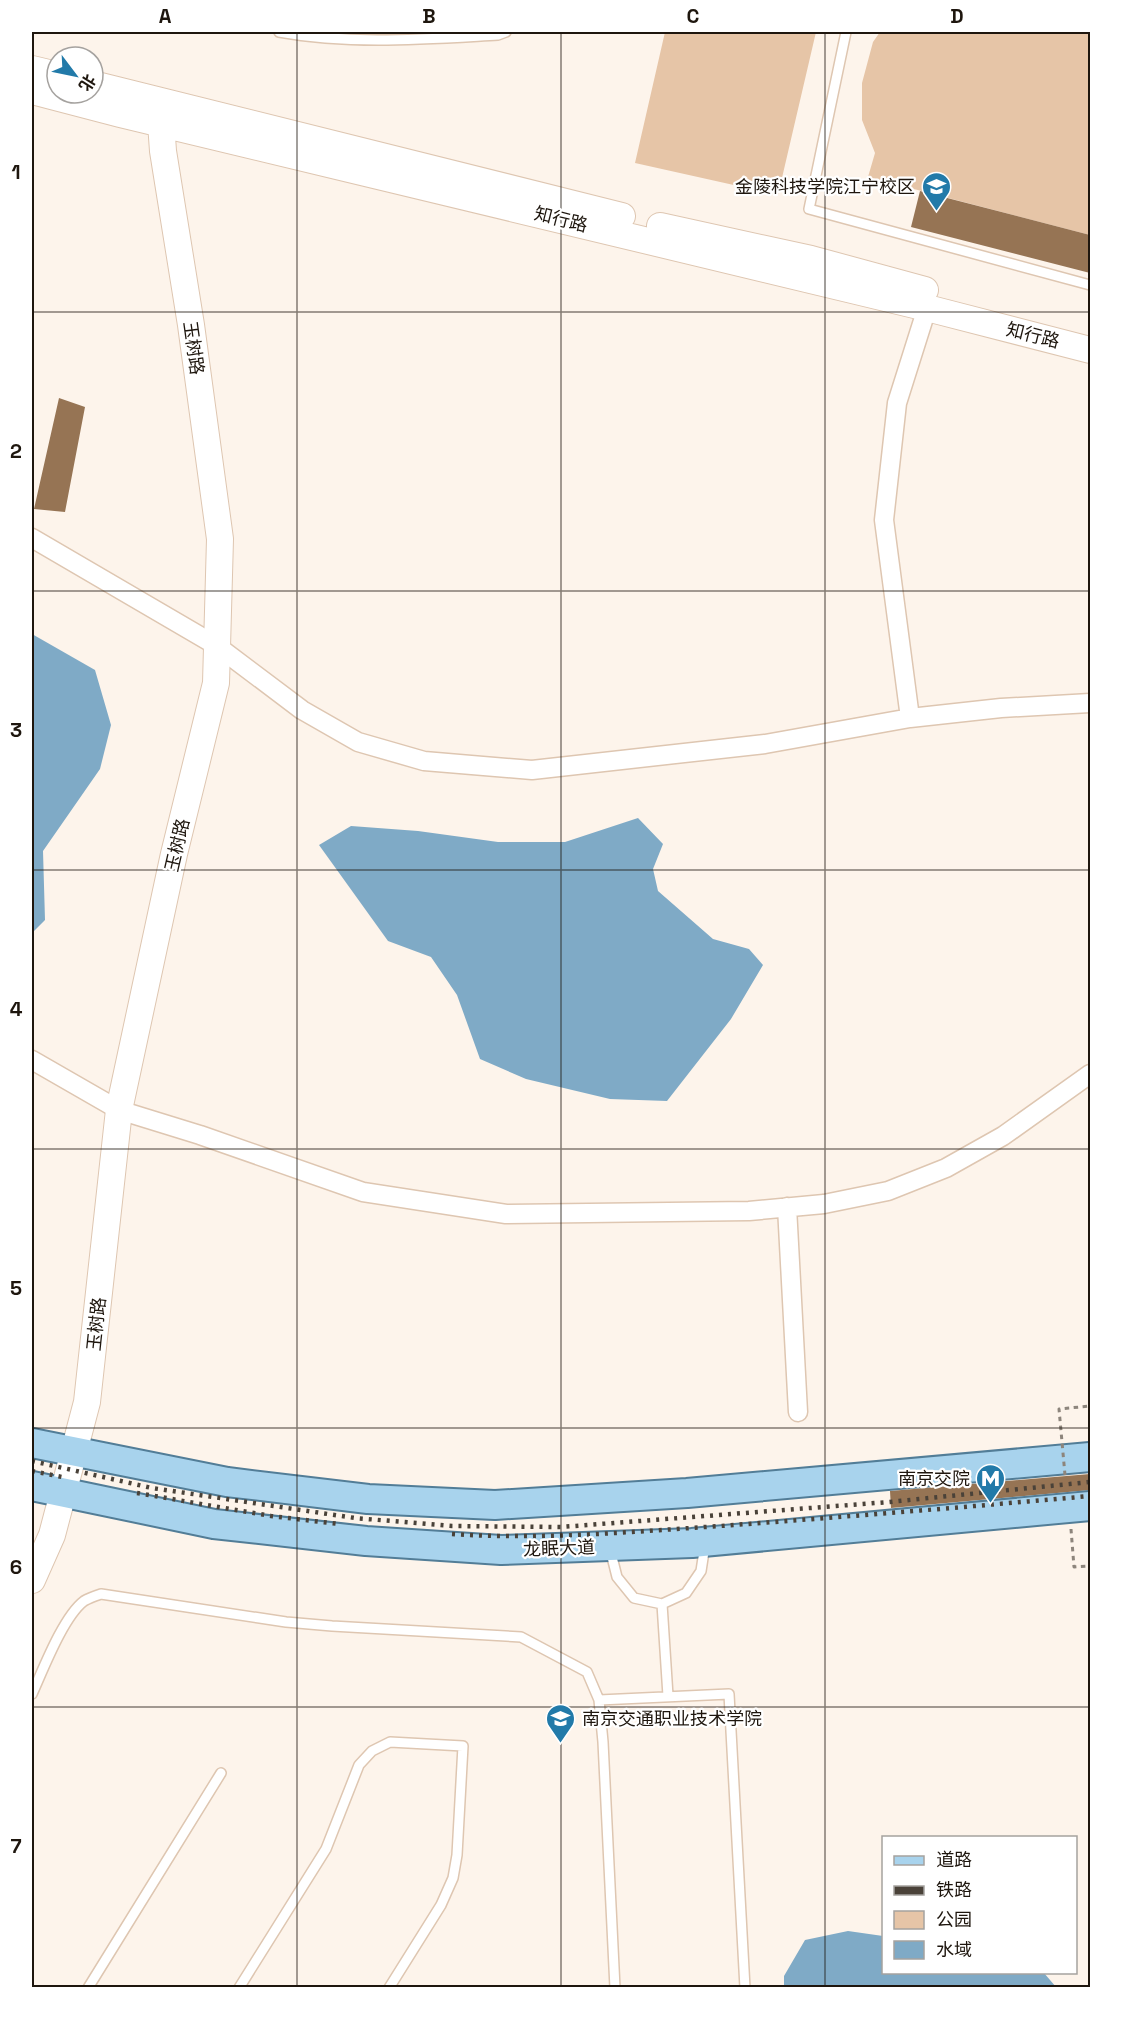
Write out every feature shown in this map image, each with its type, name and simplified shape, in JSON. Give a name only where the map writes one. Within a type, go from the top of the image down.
[{"type":"main road","points":[[32,1443],[227,1482],[368,1499],[495,1505],[687,1493],[1090,1457]]},
{"type":"main road","name":"龙眠大道","points":[[32,1486],[214,1524],[366,1541],[501,1550],[705,1542],[1090,1506]]},
{"type":"street","name":"知行路","points":[[105,89],[164,114],[1090,350]]},
{"type":"street","name":"知行路","points":[[32,91],[164,114],[482,180],[645,222],[811,259],[1090,333]]},
{"type":"street","name":"玉树路","points":[[32,1580],[52,1535],[87,1402],[119,1110],[174,854],[216,682],[220,539],[191,326],[163,152],[164,114]]},
{"type":"street","points":[[910,718],[884,519],[897,403],[927,308]]},
{"type":"street","points":[[32,538],[217,646],[302,710],[358,742],[424,761],[532,770],[765,744],[910,718],[1001,708],[1090,703]]},
{"type":"street","points":[[32,1060],[119,1110],[200,1135],[363,1192],[506,1214],[749,1211],[824,1204],[888,1191],[946,1168],[1004,1136],[1090,1074]]},
{"type":"street","points":[[787,1207],[798,1412]]},
{"type":"lane","points":[[279,32],[313,38],[417,40],[506,32]]},
{"type":"lane","points":[[846,32],[809,209],[1090,285]]},
{"type":"lane","points":[[610,1547],[617,1576],[634,1598],[662,1604],[686,1593],[701,1571],[705,1542]]},
{"type":"lane","points":[[32,1694],[67,1621],[86,1599],[101,1594],[286,1622],[521,1637],[587,1672],[599,1700],[615,1988]]},
{"type":"lane","points":[[662,1604],[668,1696]]},
{"type":"lane","points":[[599,1700],[729,1694],[744,1988]]},
{"type":"lane","points":[[239,1988],[326,1849],[359,1765],[372,1752],[390,1742],[463,1746],[457,1855],[453,1878],[441,1905],[389,1988]]},
{"type":"lane","points":[[88,1988],[221,1773]]},
{"type":"path","points":[[1065,1475],[1059,1409],[1090,1406]]},
{"type":"path","points":[[1071,1527],[1074,1568],[1090,1566]]},
{"type":"green space","points":[[665,32],[816,32],[778,195],[635,163]]},
{"type":"green space","points":[[880,32],[1090,32],[1090,235],[868,177],[875,153],[862,120],[862,83],[873,42]]},
{"type":"water","points":[[32,634],[95,670],[111,725],[100,769],[43,851],[45,920],[32,933]]},
{"type":"water","points":[[638,818],[663,844],[653,869],[658,891],[713,939],[749,949],[763,965],[731,1019],[667,1101],[610,1099],[526,1079],[480,1059],[457,995],[431,957],[388,941],[319,845],[351,826],[418,831],[498,842],[565,842]]},
{"type":"water","points":[[848,1931],[882,1936],[882,1974],[1045,1974],[1056,1987],[784,1987],[784,1976],[805,1940]]},
{"type":"building","points":[[920,191],[1090,235],[1090,273],[911,227]]},
{"type":"building","points":[[59,398],[85,407],[65,512],[34,509]]},
{"type":"building","points":[[1090,1474],[1090,1490],[891,1508],[890,1491]]},
{"type":"railway","points":[[32,1461],[152,1488],[355,1518],[452,1526],[561,1527],[889,1502],[1090,1482]]},
{"type":"railway","points":[[32,1471],[67,1478]]},
{"type":"railway","points":[[137,1493],[271,1516],[339,1524]]},
{"type":"railway","points":[[452,1534],[553,1536],[619,1533],[1090,1496]]},
{"type":"place","name":"金陵科技学院江宁校区","points":[[936,212]]},
{"type":"place","name":"南京交院","points":[[991,1504]]},
{"type":"place","name":"南京交通职业技术学院","points":[[561,1744]]}]
